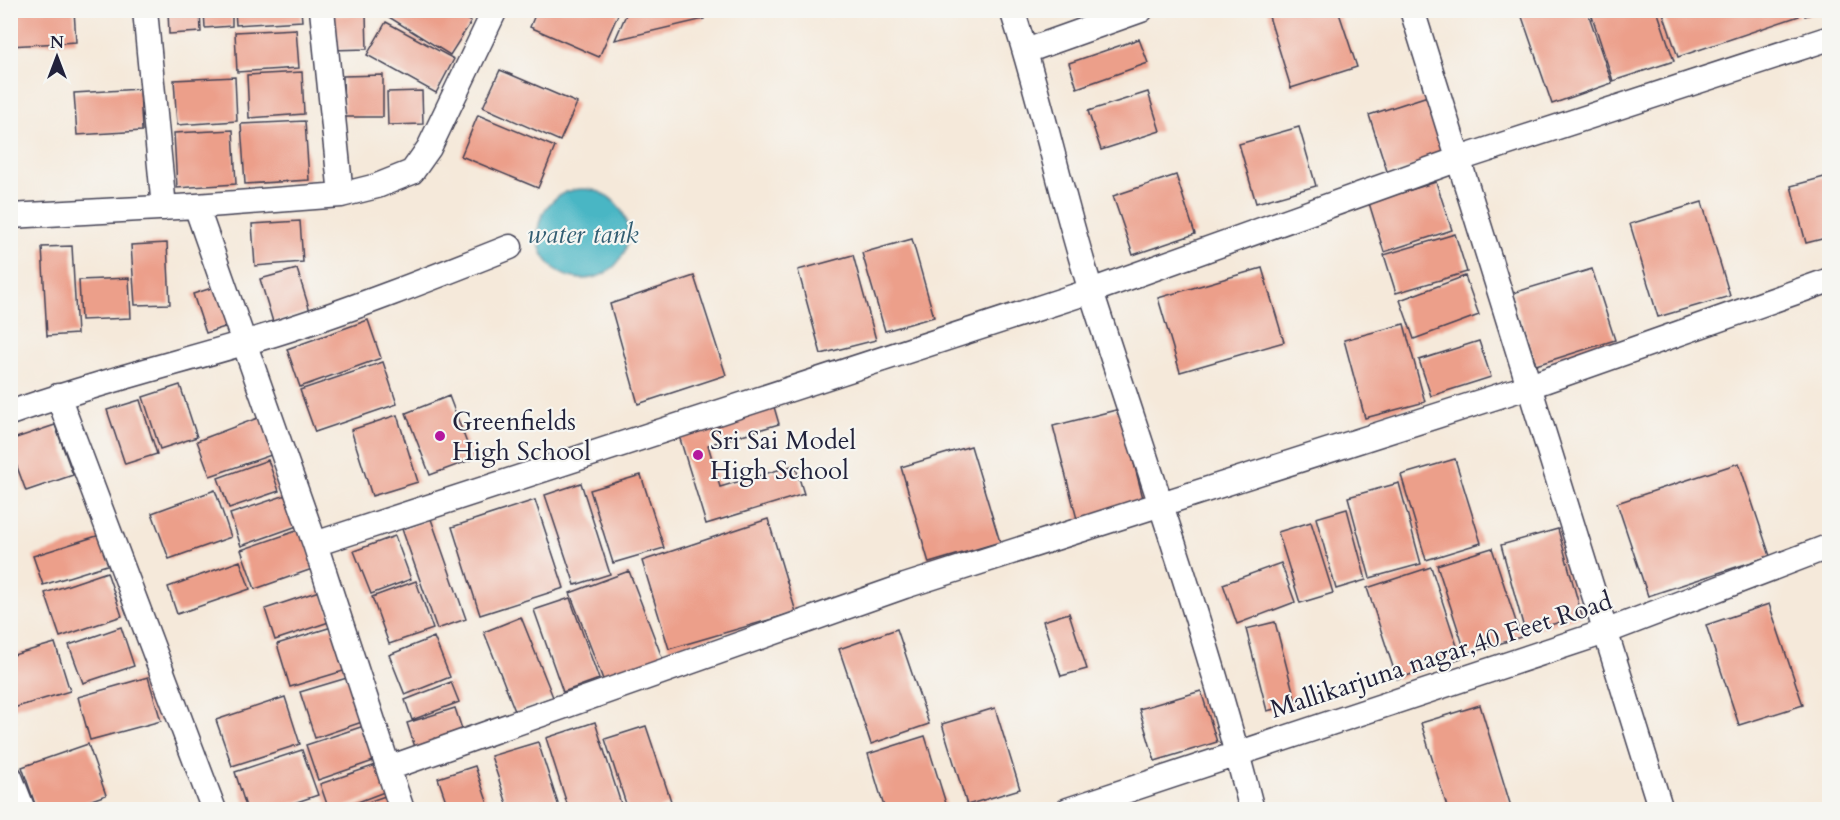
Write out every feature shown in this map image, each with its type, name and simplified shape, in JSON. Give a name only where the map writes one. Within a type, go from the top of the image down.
[{"type":"street","points":[[145,10],[164,208]]},
{"type":"street","points":[[322,10],[340,195]]},
{"type":"street","points":[[10,216],[196,206],[340,195],[377,186],[412,172],[429,148],[495,10]]},
{"type":"street","points":[[1012,10],[1026,51],[1091,291],[1161,505],[1237,752],[1252,810]]},
{"type":"street","points":[[1026,51],[1141,10]]},
{"type":"street","points":[[1412,10],[1527,387],[1661,810]]},
{"type":"street","points":[[315,544],[1091,291],[1459,159],[1830,38]]},
{"type":"street","points":[[196,206],[315,544],[402,810]]},
{"type":"street","points":[[10,413],[58,396],[244,343],[346,310],[510,248]]},
{"type":"street","points":[[388,768],[905,586],[1527,387],[1830,280]]},
{"type":"street","points":[[58,396],[214,810]]},
{"type":"street","name":"Mallikarjuna nagar,40 Feet Road","points":[[1068,810],[1237,752],[1605,632],[1830,546]]},
{"type":"street","points":[[10,777],[22,810]]},
{"type":"water","name":"water tank","points":[[583,189],[600,193],[615,202],[624,217],[628,234],[624,251],[615,266],[600,275],[583,279],[566,275],[551,266],[542,251],[538,234],[542,217],[551,202],[566,193]]},
{"type":"building","points":[[10,10],[74,10],[76,42],[10,46]]},
{"type":"building","points":[[168,10],[200,10],[201,32],[169,34]]},
{"type":"building","points":[[204,10],[232,10],[232,26],[205,28]]},
{"type":"building","points":[[235,10],[301,10],[302,21],[236,25]]},
{"type":"building","points":[[386,10],[452,10],[471,22],[450,55],[384,14]]},
{"type":"building","points":[[537,10],[620,10],[599,57],[530,27]]},
{"type":"building","points":[[628,10],[701,10],[704,19],[615,40]]},
{"type":"building","points":[[1039,10],[1055,10],[1055,11],[1041,16]]},
{"type":"building","points":[[1267,10],[1338,10],[1357,67],[1291,88]]},
{"type":"building","points":[[1587,10],[1612,83],[1552,104],[1520,11]]},
{"type":"building","points":[[1590,10],[1657,10],[1674,61],[1613,81]]},
{"type":"building","points":[[1662,10],[1798,10],[1799,16],[1678,57]]},
{"type":"building","points":[[1803,10],[1821,10],[1821,11],[1805,16]]},
{"type":"building","points":[[330,15],[366,15],[367,49],[331,50]]},
{"type":"building","points":[[386,22],[454,59],[436,93],[367,55]]},
{"type":"building","points":[[296,29],[299,68],[237,72],[235,32]]},
{"type":"building","points":[[1139,39],[1148,63],[1077,88],[1069,63]]},
{"type":"building","points":[[500,70],[577,103],[560,141],[483,107]]},
{"type":"building","points":[[302,72],[304,114],[249,118],[247,75]]},
{"type":"building","points":[[383,75],[383,117],[344,117],[343,76]]},
{"type":"building","points":[[235,77],[237,121],[177,125],[174,80]]},
{"type":"building","points":[[140,89],[142,131],[77,135],[74,93]]},
{"type":"building","points":[[422,91],[423,124],[388,125],[387,92]]},
{"type":"building","points":[[1148,92],[1160,131],[1101,150],[1088,111]]},
{"type":"building","points":[[1434,94],[1453,153],[1388,174],[1369,115]]},
{"type":"building","points":[[478,115],[555,147],[538,188],[461,156]]},
{"type":"building","points":[[305,121],[309,180],[245,184],[241,124]]},
{"type":"building","points":[[1299,127],[1316,186],[1256,203],[1239,144]]},
{"type":"building","points":[[233,130],[236,184],[177,188],[174,133]]},
{"type":"building","points":[[1176,175],[1195,234],[1133,255],[1113,196]]},
{"type":"building","points":[[1828,176],[1830,237],[1806,243],[1791,186]]},
{"type":"building","points":[[1436,182],[1452,230],[1384,252],[1369,203]]},
{"type":"building","points":[[1702,202],[1730,296],[1658,317],[1630,224]]},
{"type":"building","points":[[300,221],[303,262],[255,266],[252,224]]},
{"type":"building","points":[[1455,234],[1467,272],[1396,293],[1384,255]]},
{"type":"building","points":[[912,239],[934,317],[885,331],[862,253]]},
{"type":"building","points":[[167,243],[170,304],[135,305],[131,245]]},
{"type":"building","points":[[72,246],[77,334],[47,336],[42,247]]},
{"type":"building","points":[[853,255],[876,340],[821,354],[798,270]]},
{"type":"building","points":[[1262,268],[1284,342],[1180,372],[1158,298]]},
{"type":"building","points":[[297,269],[310,311],[273,322],[260,279]]},
{"type":"building","points":[[1592,269],[1615,340],[1536,365],[1513,293]]},
{"type":"building","points":[[694,276],[726,375],[638,404],[610,304]]},
{"type":"building","points":[[1465,276],[1479,315],[1414,339],[1400,300]]},
{"type":"building","points":[[129,278],[131,318],[81,320],[79,280]]},
{"type":"building","points":[[218,286],[231,325],[206,333],[193,294]]},
{"type":"building","points":[[368,320],[381,358],[300,387],[287,349]]},
{"type":"building","points":[[1404,324],[1425,402],[1365,418],[1344,340]]},
{"type":"building","points":[[1479,341],[1491,377],[1431,396],[1419,360]]},
{"type":"building","points":[[383,362],[397,404],[315,432],[300,390]]},
{"type":"building","points":[[180,385],[197,437],[160,449],[143,397]]},
{"type":"building","name":"Greenfields High School","points":[[449,396],[473,459],[430,475],[406,413]]},
{"type":"building","points":[[140,400],[157,454],[125,464],[107,410]]},
{"type":"building","name":"Sri Sai Model High School","points":[[772,400],[779,424],[708,445],[720,487],[795,465],[804,494],[706,524],[677,429]]},
{"type":"building","points":[[1120,409],[1145,506],[1078,523],[1053,426]]},
{"type":"building","points":[[397,415],[418,482],[372,496],[351,430]]},
{"type":"building","points":[[263,416],[277,453],[210,476],[197,441]]},
{"type":"building","points":[[55,425],[73,475],[26,491],[10,448],[10,440]]},
{"type":"building","points":[[971,446],[1000,542],[929,563],[901,467]]},
{"type":"building","points":[[1455,459],[1481,543],[1426,560],[1401,475]]},
{"type":"building","points":[[268,460],[279,491],[229,508],[218,478]]},
{"type":"building","points":[[1739,463],[1770,556],[1648,596],[1617,503]]},
{"type":"building","points":[[641,475],[664,548],[613,563],[590,490]]},
{"type":"building","points":[[581,483],[610,574],[575,585],[545,495]]},
{"type":"building","points":[[1399,483],[1421,564],[1370,578],[1348,497]]},
{"type":"building","points":[[215,490],[231,537],[169,559],[152,513]]},
{"type":"building","points":[[289,494],[300,525],[241,546],[230,514]]},
{"type":"building","points":[[535,500],[564,588],[480,615],[452,527]]},
{"type":"building","points":[[1347,509],[1366,580],[1336,589],[1316,518]]},
{"type":"building","points":[[431,519],[466,619],[437,629],[402,529]]},
{"type":"building","points":[[768,519],[796,612],[669,649],[642,561]]},
{"type":"building","points":[[1311,522],[1333,593],[1300,603],[1278,532]]},
{"type":"building","points":[[302,529],[315,568],[255,589],[241,550]]},
{"type":"building","points":[[1558,529],[1582,616],[1525,632],[1501,545]]},
{"type":"building","points":[[100,535],[110,564],[43,585],[33,556]]},
{"type":"building","points":[[395,536],[411,579],[371,594],[354,551]]},
{"type":"building","points":[[1492,548],[1521,637],[1466,654],[1437,565]]},
{"type":"building","points":[[240,561],[250,589],[177,614],[168,587]]},
{"type":"building","points":[[1281,563],[1295,602],[1237,624],[1223,584]]},
{"type":"building","points":[[1431,567],[1461,658],[1397,679],[1367,588]]},
{"type":"building","points":[[629,571],[663,660],[604,682],[570,593]]},
{"type":"building","points":[[107,572],[122,616],[60,637],[45,593]]},
{"type":"building","points":[[416,581],[433,629],[389,644],[372,597]]},
{"type":"building","points":[[322,590],[332,621],[275,640],[265,609]]},
{"type":"building","points":[[570,598],[599,679],[563,692],[534,610]]},
{"type":"building","points":[[1769,604],[1803,705],[1739,725],[1706,625]]},
{"type":"building","points":[[1069,613],[1087,669],[1061,676],[1043,621]]},
{"type":"building","points":[[521,617],[553,697],[515,711],[484,632]]},
{"type":"building","points":[[1275,622],[1296,703],[1267,711],[1246,629]]},
{"type":"building","points":[[338,625],[350,669],[290,687],[277,644]]},
{"type":"building","points":[[121,627],[134,666],[83,683],[69,645]]},
{"type":"building","points":[[897,629],[929,724],[871,744],[839,649]]},
{"type":"building","points":[[434,637],[450,677],[405,695],[389,655]]},
{"type":"building","points":[[55,643],[70,691],[10,709],[10,656]]},
{"type":"building","points":[[357,675],[371,719],[315,738],[300,692]]},
{"type":"building","points":[[148,677],[161,721],[90,740],[78,697]]},
{"type":"building","points":[[451,682],[459,702],[412,720],[405,700]]},
{"type":"building","points":[[1201,691],[1217,742],[1155,761],[1139,709]]},
{"type":"building","points":[[285,697],[300,744],[232,766],[216,720]]},
{"type":"building","points":[[1480,705],[1512,810],[1448,810],[1421,723]]},
{"type":"building","points":[[455,708],[464,735],[416,750],[407,723]]},
{"type":"building","points":[[995,708],[1020,789],[967,805],[942,724]]},
{"type":"building","points":[[595,722],[623,810],[569,810],[546,738]]},
{"type":"building","points":[[370,724],[382,758],[318,780],[306,745]]},
{"type":"building","points":[[646,726],[672,804],[656,810],[628,810],[605,739]]},
{"type":"building","points":[[925,736],[948,810],[885,810],[868,754]]},
{"type":"building","points":[[538,742],[560,810],[509,810],[491,756]]},
{"type":"building","points":[[88,744],[106,795],[63,810],[37,810],[22,767]]},
{"type":"building","points":[[302,750],[318,795],[273,810],[247,810],[235,772]]},
{"type":"building","points":[[382,763],[392,789],[337,810],[329,810],[320,784]]},
{"type":"building","points":[[475,766],[490,810],[449,810],[438,778]]},
{"type":"building","points":[[394,793],[399,810],[347,810],[347,809]]},
{"type":"place","name":"Greenfields High School","points":[[440,436]]},
{"type":"place","name":"Sri Sai Model High School","points":[[698,455]]}]
